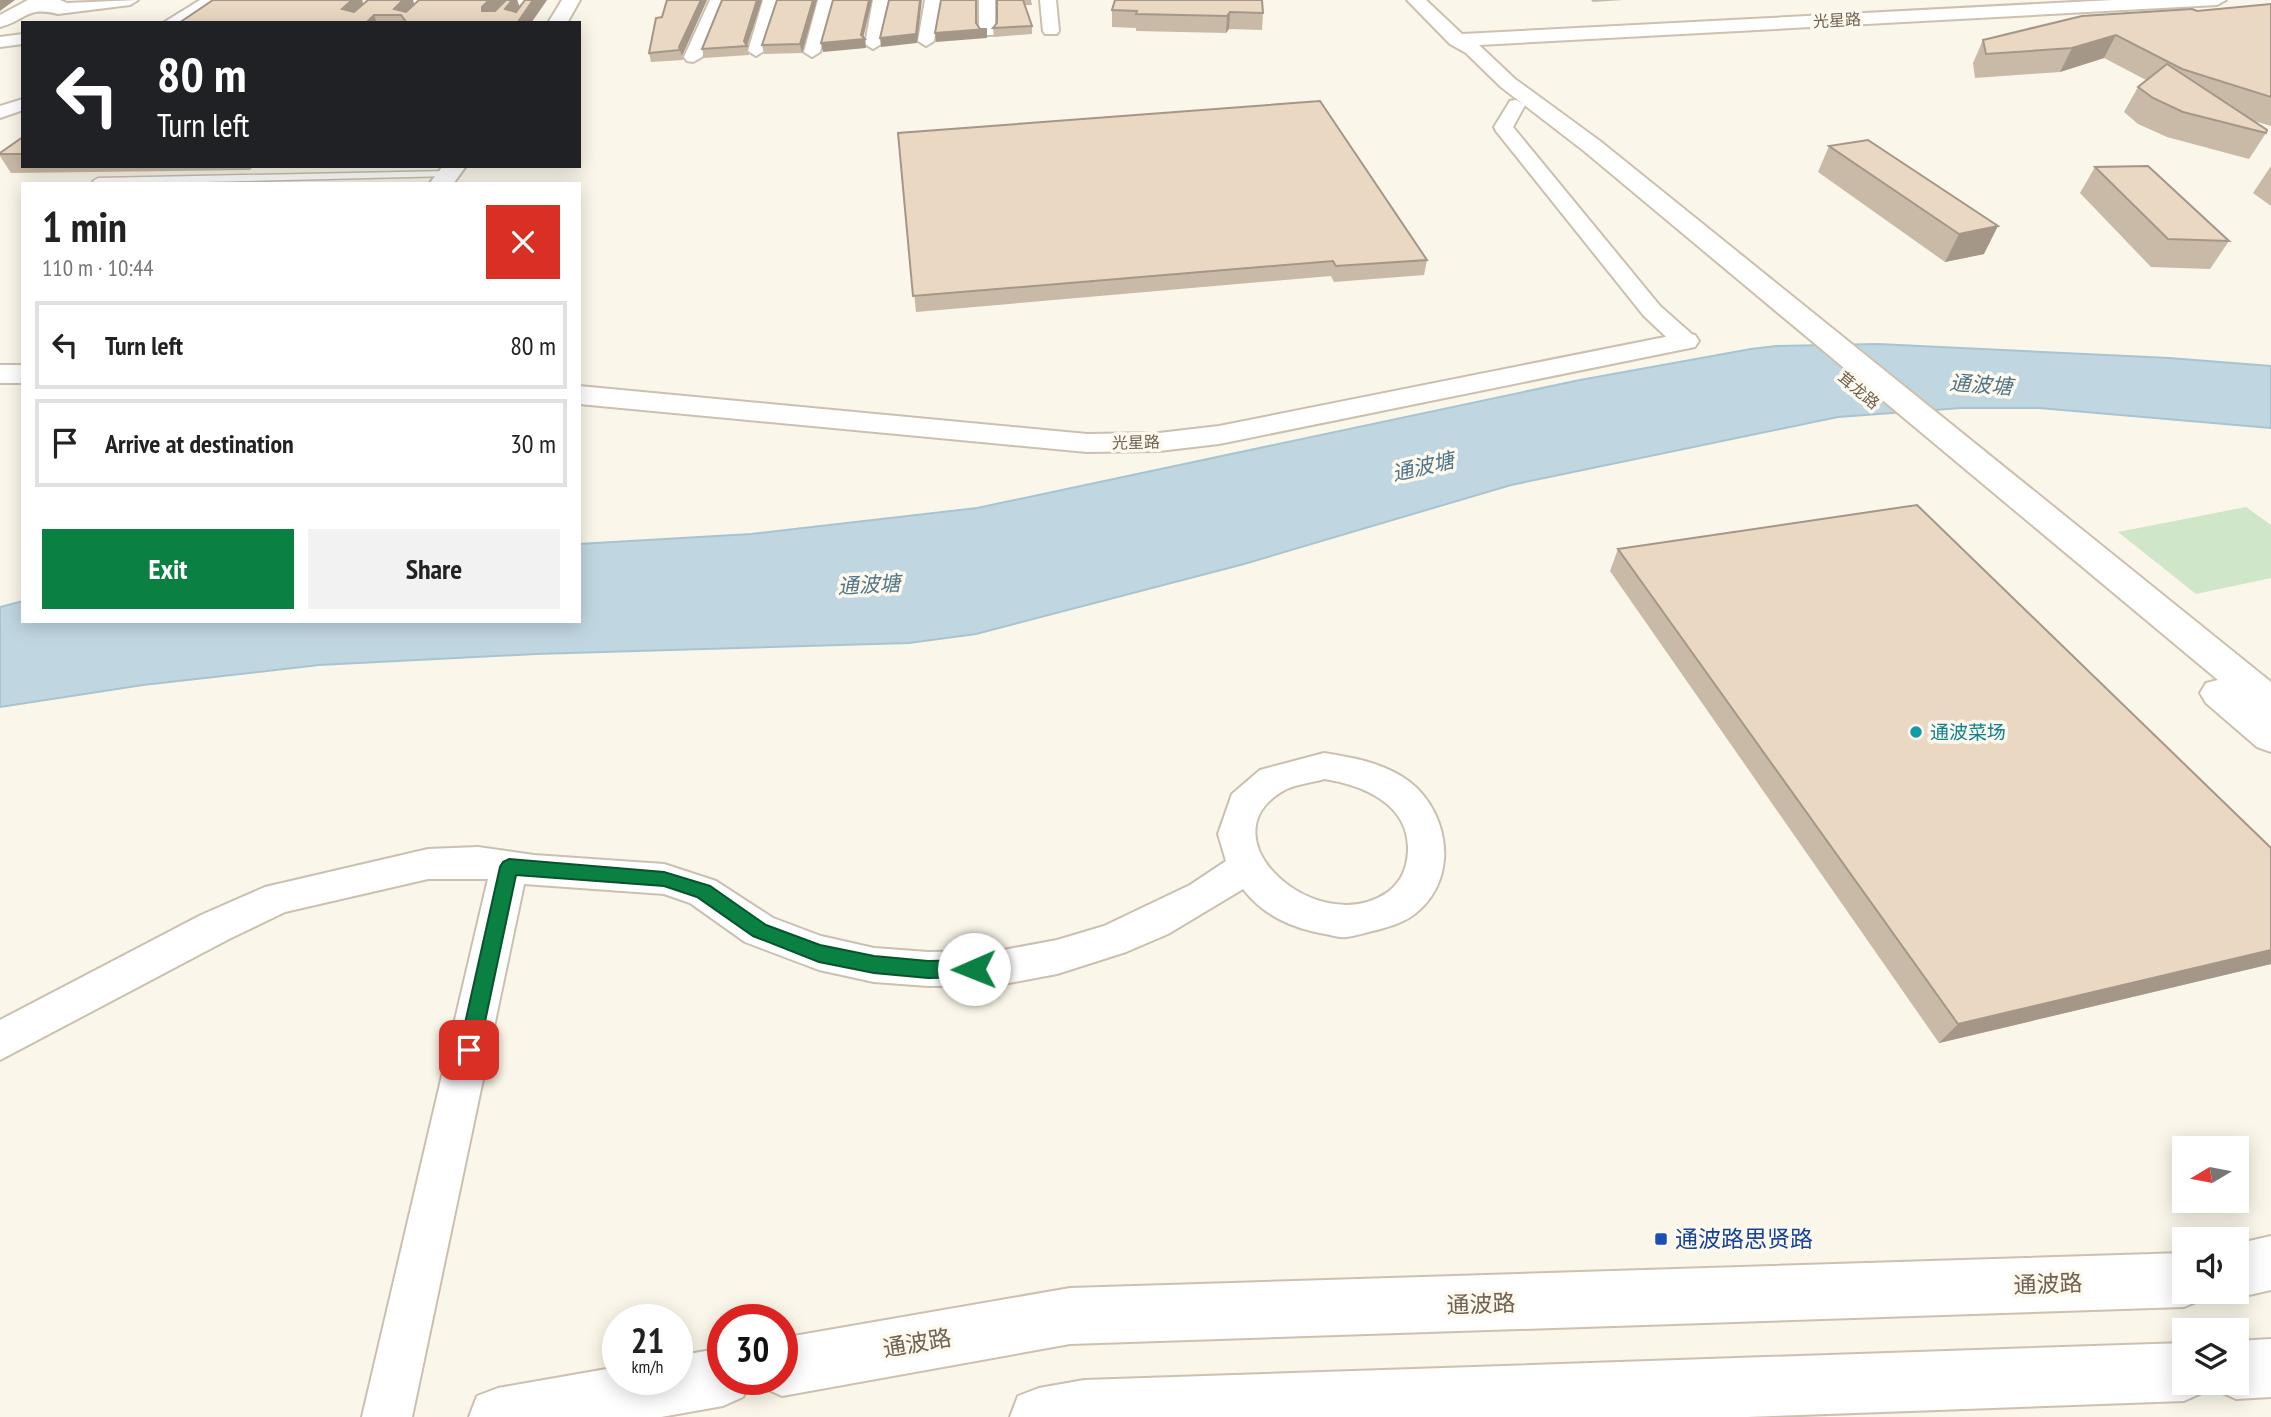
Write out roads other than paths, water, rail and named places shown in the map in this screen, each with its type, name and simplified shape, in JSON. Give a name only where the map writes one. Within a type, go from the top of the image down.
[{"type":"main road","points":[[558,21],[571,0]]},
{"type":"main road","name":"茸龙路","points":[[1416,0],[1457,40],[1473,49],[1582,148],[2271,737]]},
{"type":"main road","name":"光星路","points":[[1457,40],[2217,0]]},
{"type":"main road","name":"茸龙路","points":[[1457,40],[1455,50],[1490,85],[1582,148],[2271,703]]},
{"type":"main road","name":"光星路","points":[[581,395],[1087,443],[1158,442],[1219,435],[1685,341]]},
{"type":"main road","points":[[0,374],[21,374]]},
{"type":"main road","points":[[2249,1269],[2271,1263]]},
{"type":"main road","name":"通波路","points":[[798,1364],[1070,1316],[2172,1280]]},
{"type":"main road","points":[[2249,1369],[2271,1368]]},
{"type":"main road","points":[[1039,1417],[1084,1409],[1594,1394],[2172,1372]]},
{"type":"main road","points":[[498,1417],[707,1380]]},
{"type":"street","points":[[174,21],[211,0]]},
{"type":"street","points":[[693,57],[718,0]]},
{"type":"street","points":[[755,51],[771,0]]},
{"type":"street","points":[[812,52],[826,0]]},
{"type":"street","points":[[873,44],[881,0]]},
{"type":"street","points":[[926,41],[933,0]]},
{"type":"street","points":[[987,0],[987,32]]},
{"type":"street","points":[[1048,0],[1051,31]]},
{"type":"street","points":[[0,22],[34,4],[60,5],[58,9],[127,4]]},
{"type":"street","points":[[0,42],[21,39]]},
{"type":"street","points":[[0,112],[21,105]]},
{"type":"street","points":[[1516,105],[1503,127],[1652,311],[1685,341]]},
{"type":"street","points":[[1324,766],[1354,770],[1382,782],[1406,799],[1422,821],[1429,847],[1425,872],[1412,894],[1388,911],[1358,919],[1324,919],[1292,909],[1264,891],[1245,868],[1236,843],[1238,818],[1250,796],[1269,779],[1296,769],[1324,766]]},
{"type":"street","points":[[0,1041],[215,927],[278,898],[428,864],[478,862],[509,867],[664,879],[703,892],[759,930],[819,953],[874,965],[928,970],[998,968],[1057,957],[1112,940],[1203,896],[1245,868]]},
{"type":"street","points":[[387,1417],[509,867]]},
{"type":"lane","points":[[414,16],[430,1]]},
{"type":"lane","points":[[328,3],[453,1]]},
{"type":"lane","points":[[495,21],[509,6],[526,1],[530,5],[523,14]]},
{"type":"lane","points":[[363,16],[379,2]]},
{"type":"lane","points":[[98,181],[448,175]]},
{"type":"water","name":"通波塘","points":[[1878,344],[2169,358],[2271,366],[2271,428],[2039,408],[1961,408],[1838,417],[1511,485],[1244,564],[976,634],[909,643],[536,654],[319,665],[143,685],[0,707],[0,607],[21,602],[21,623],[581,623],[581,544],[751,534],[977,508],[1580,380],[1776,346]]},
{"type":"place","name":"通波菜场","points":[[1916,732]]},
{"type":"place","name":"通波路思贤路","points":[[1661,1239]]}]
